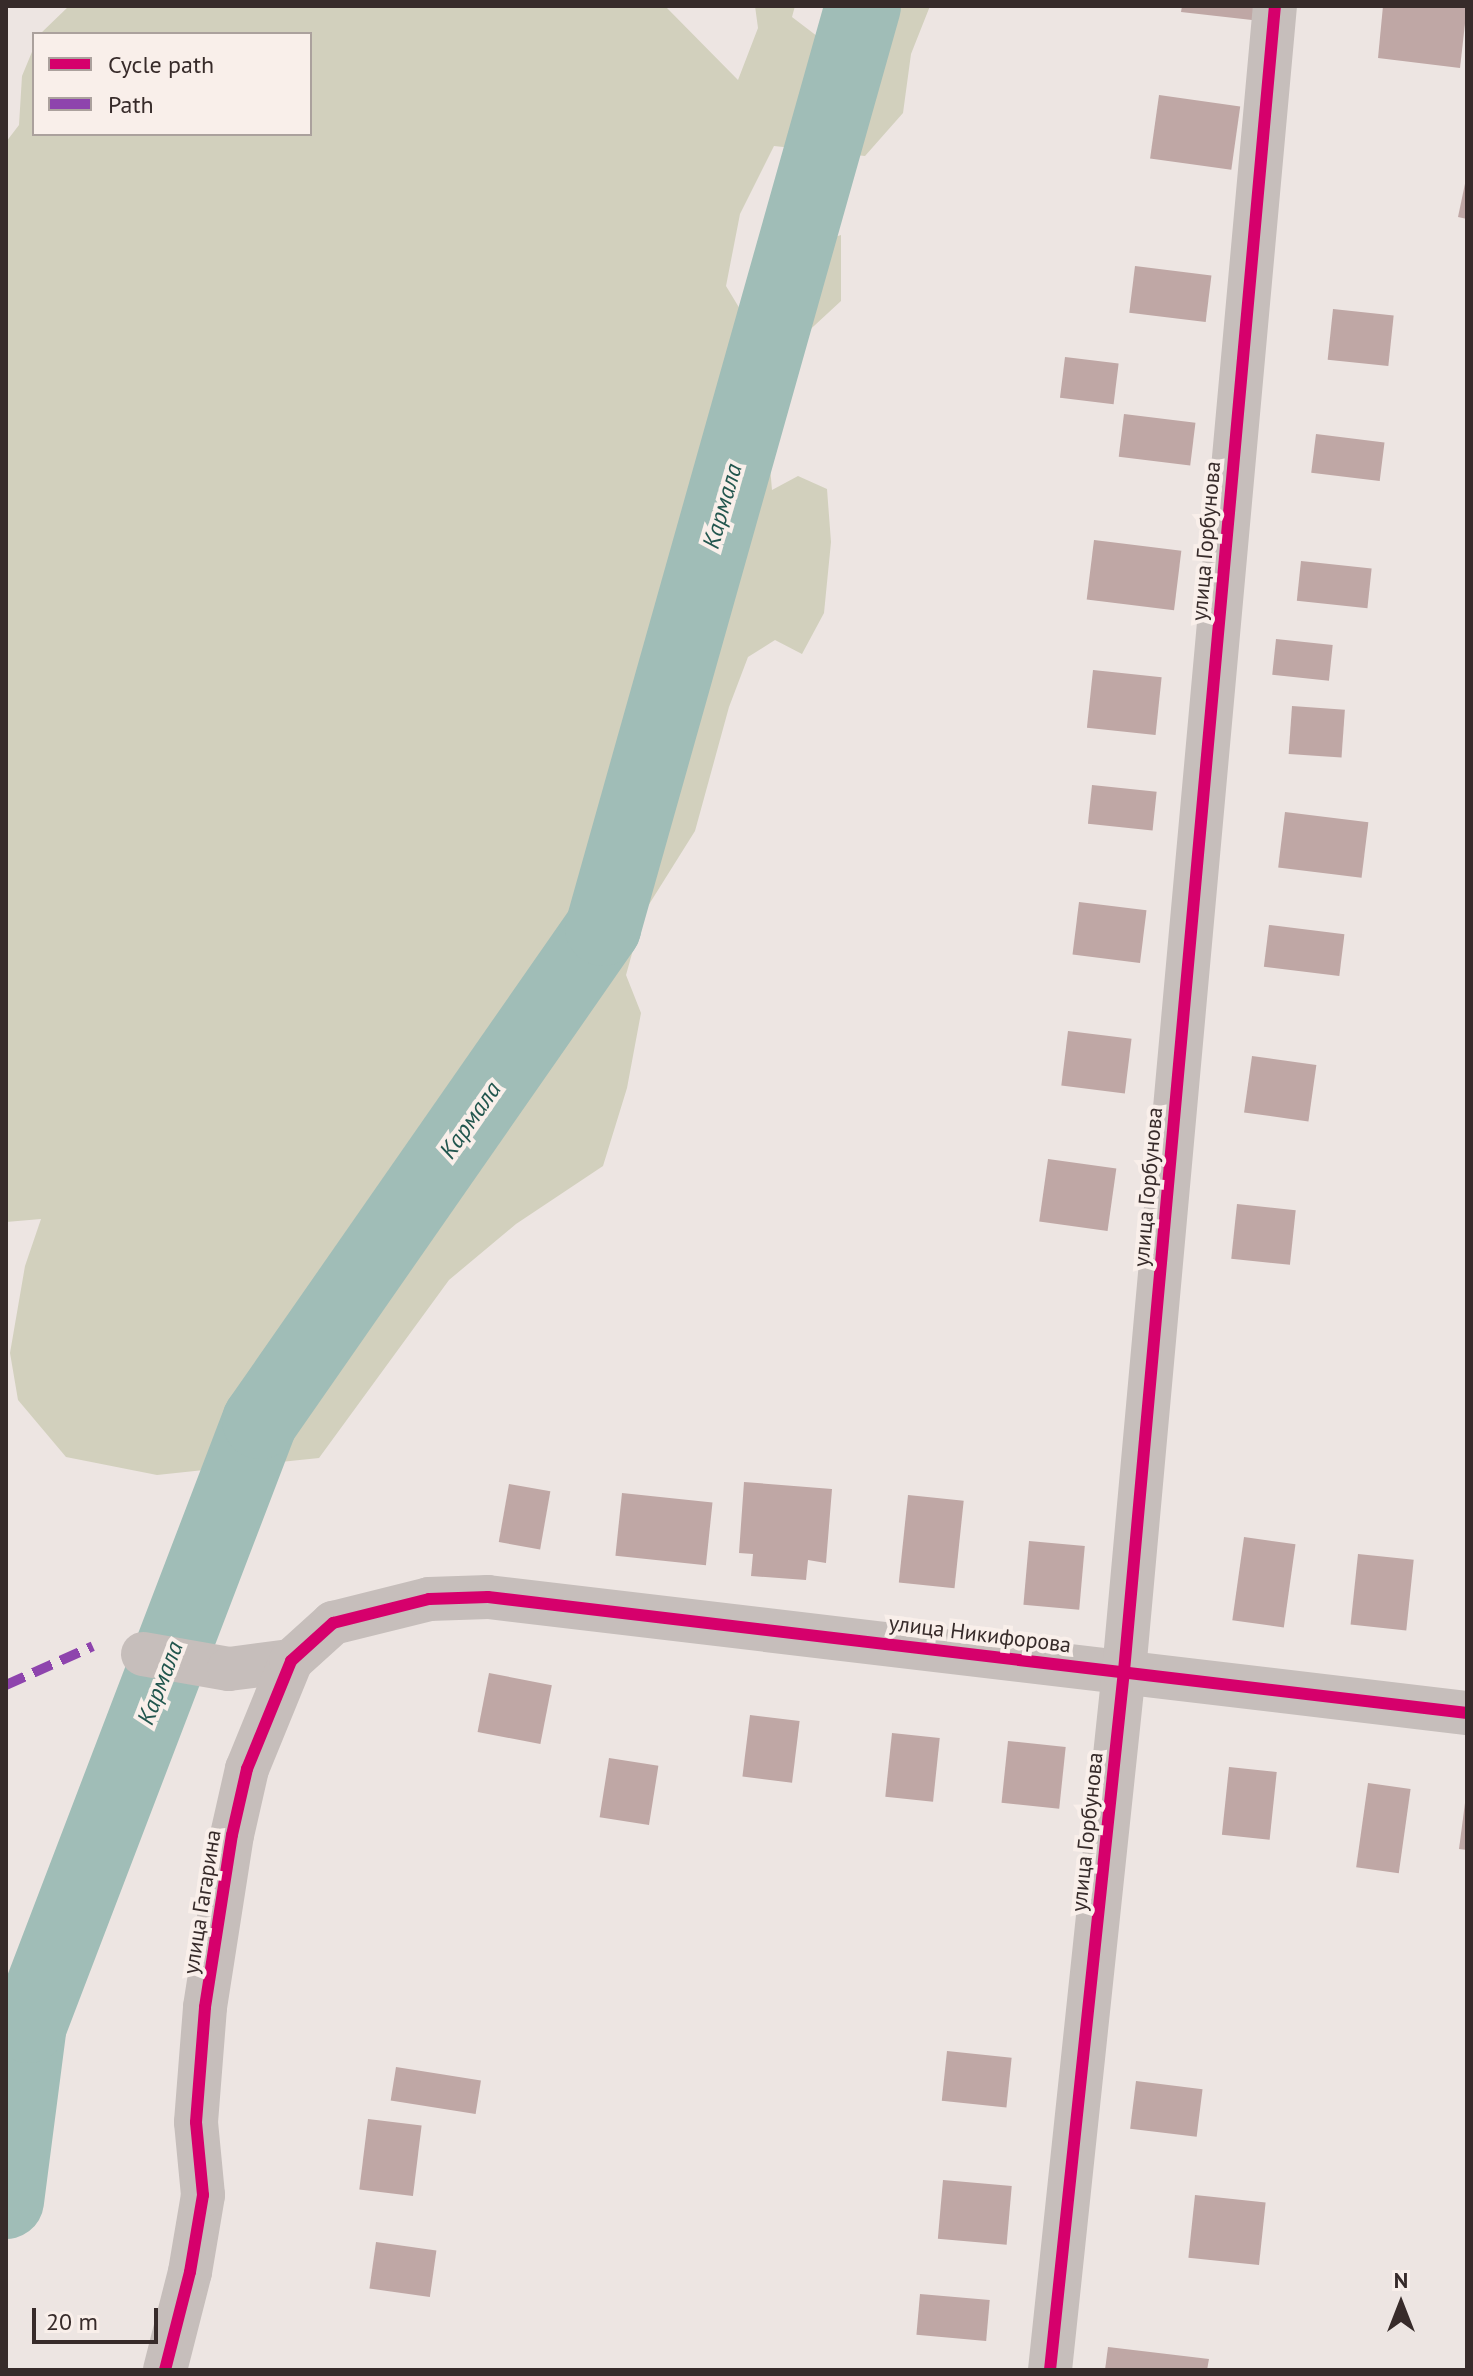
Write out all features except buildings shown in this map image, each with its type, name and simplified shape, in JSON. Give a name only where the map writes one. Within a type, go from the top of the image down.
[{"type":"street","name":"улица Горбунова","points":[[1050,2370],[1124,1671],[1275,6]]},
{"type":"street","name":"улица Никифорова","points":[[488,1597],[1467,1713]]},
{"type":"street","name":"улица Гагарина","points":[[165,2370],[190,2272],[203,2195],[196,2122],[199,2079],[232,1835],[263,1720],[291,1661],[316,1634],[353,1615],[429,1599],[488,1597]]},
{"type":"street","points":[[143,1654],[191,1664],[256,1668],[291,1661]]},
{"type":"shaded area","points":[[69,6],[665,6],[738,80],[758,28],[755,6],[795,6],[792,17],[830,46],[843,6],[930,6],[911,54],[903,113],[865,156],[774,146],[740,214],[726,286],[746,319],[817,243],[841,235],[841,301],[802,337],[768,445],[772,490],[798,476],[827,489],[831,542],[824,613],[802,654],[775,640],[748,657],[729,707],[695,831],[643,914],[626,975],[641,1013],[627,1088],[603,1166],[516,1224],[449,1280],[319,1458],[157,1475],[66,1457],[18,1400],[10,1353],[25,1266],[41,1219],[6,1222],[6,142],[19,125],[22,76],[32,52],[32,136],[312,136],[312,32],[42,32]]},
{"type":"waterway","name":"Кармала","points":[[6,2201],[29,2025],[260,1421],[603,928],[863,6]]},
{"type":"marked path","points":[[6,1685],[93,1646]]},
{"type":"cycle path","points":[[1050,2370],[1124,1671],[1275,6]]},
{"type":"cycle path","points":[[165,2370],[190,2272],[203,2195],[196,2122],[205,2007],[232,1835],[247,1769],[291,1661],[333,1623],[429,1599],[488,1597],[1467,1713]]}]
